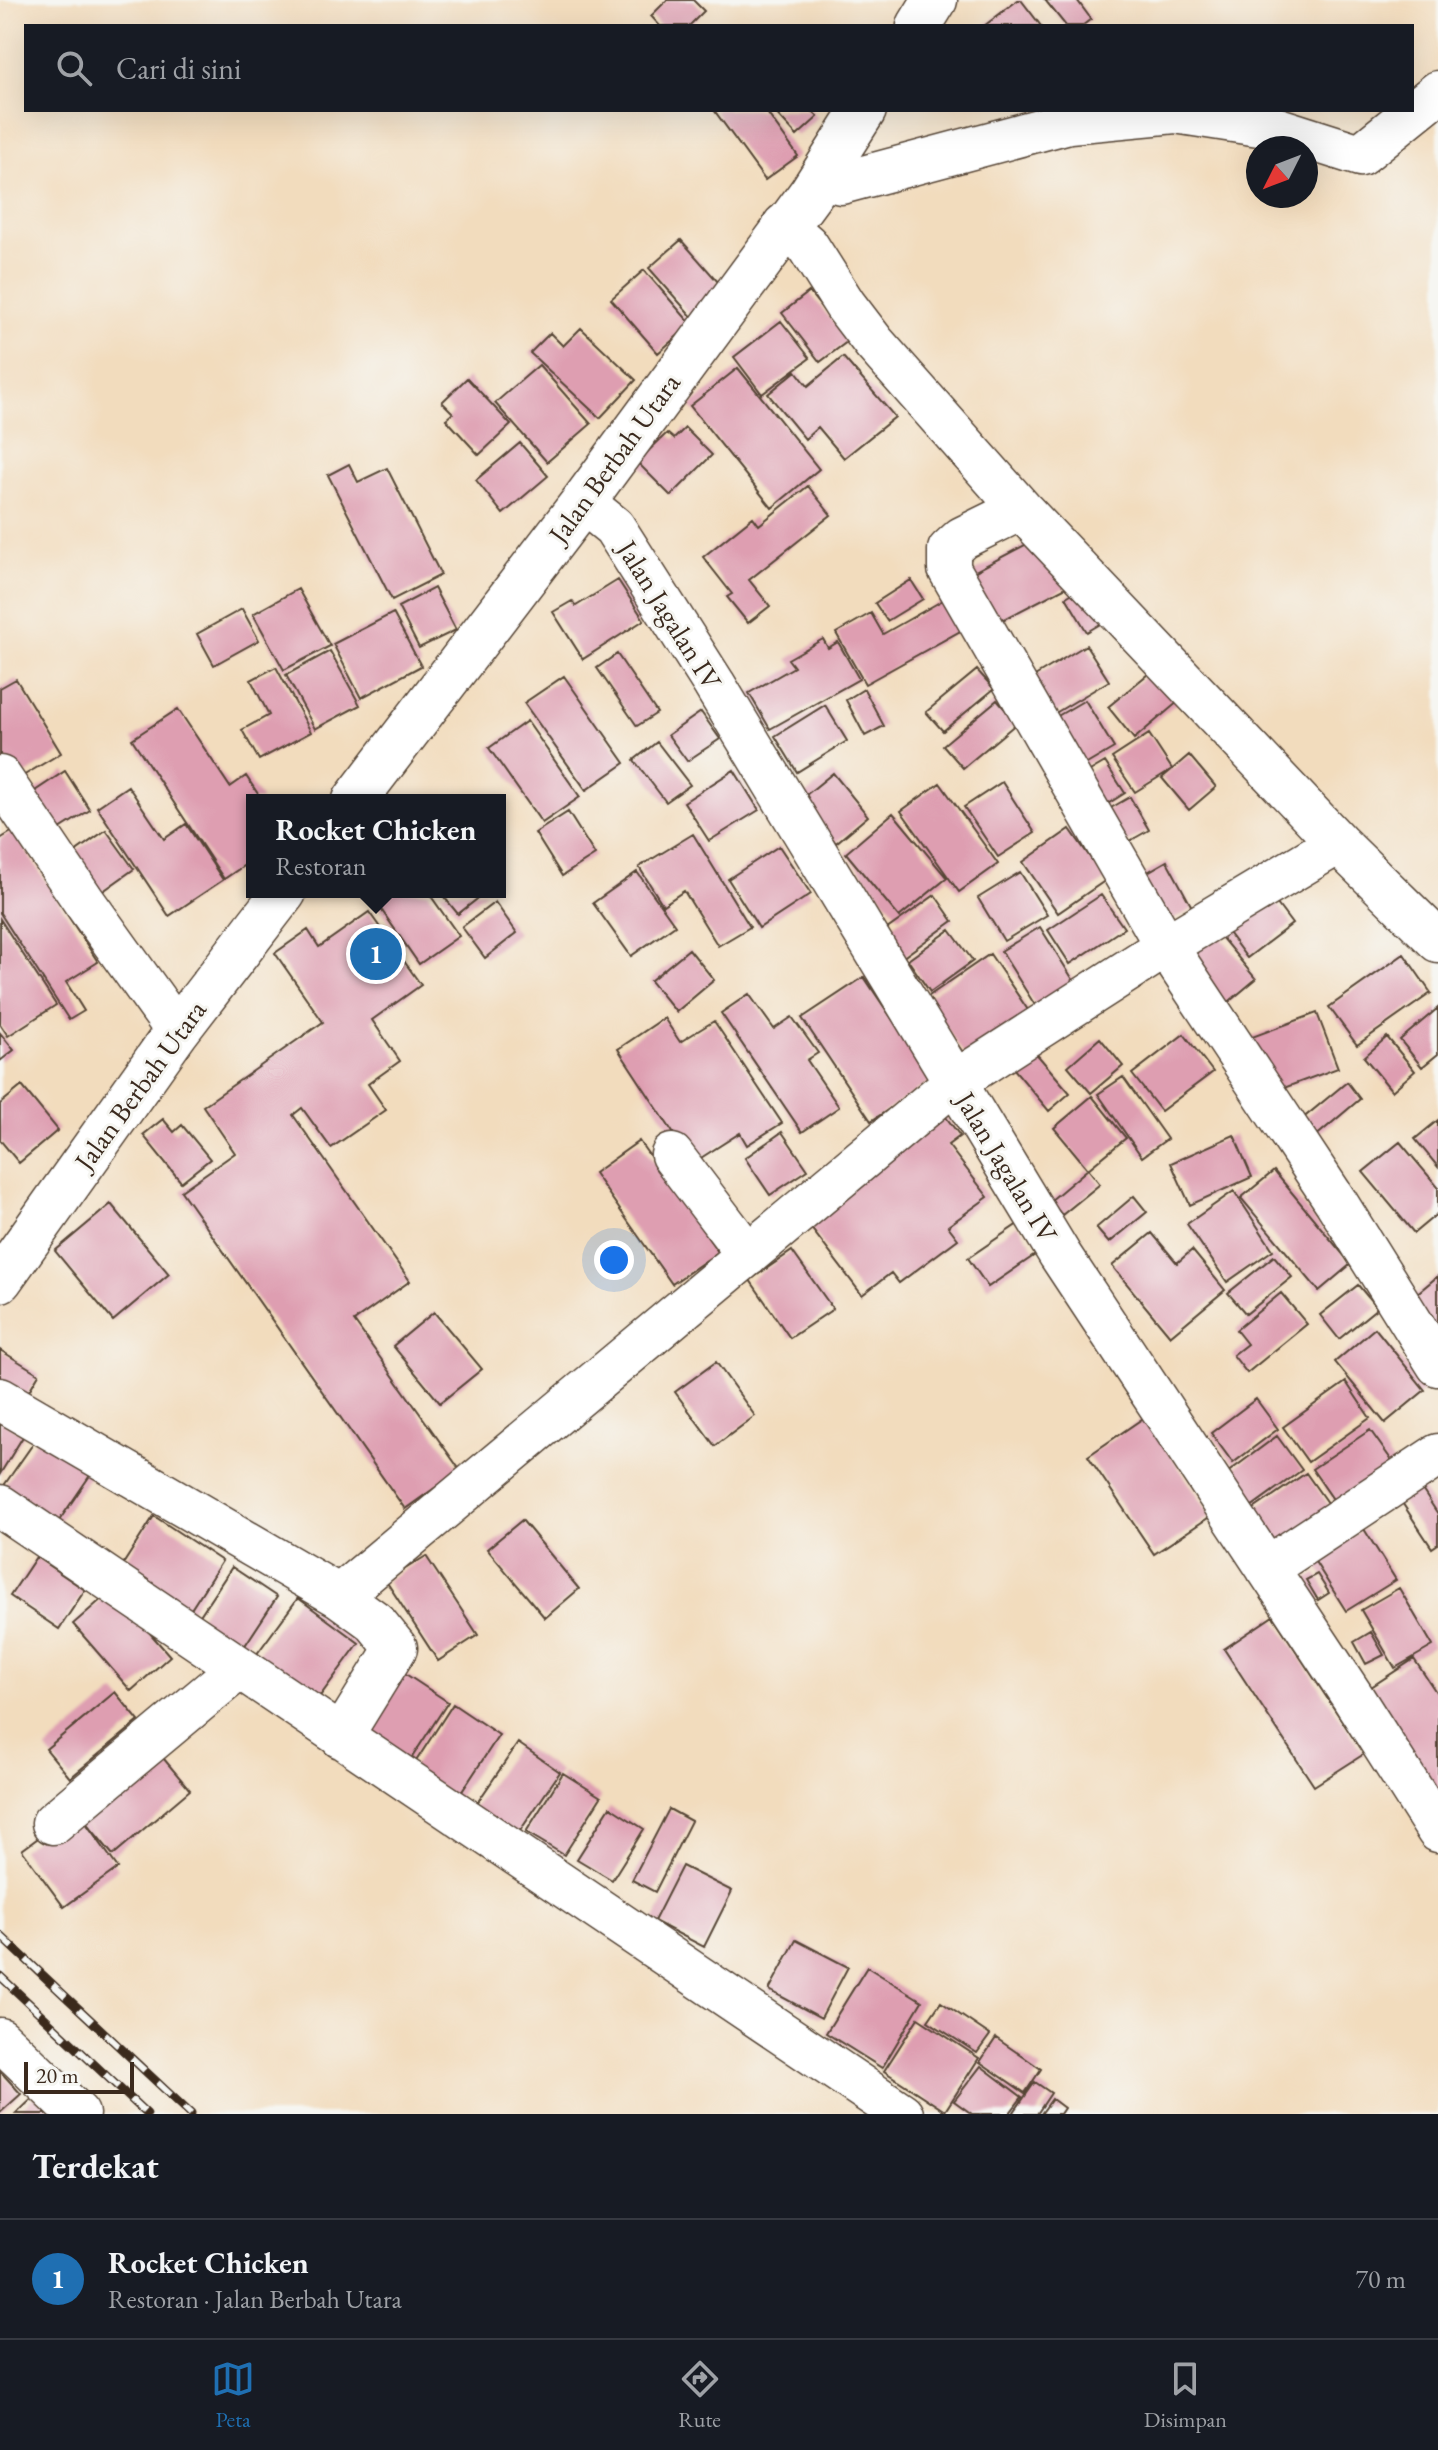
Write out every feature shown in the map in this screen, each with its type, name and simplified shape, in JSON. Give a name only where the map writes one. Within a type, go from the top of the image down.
[{"type":"main road","points":[[920,24],[935,0]]},
{"type":"main road","name":"Jalan Berbah Utara","points":[[360,794],[583,502],[821,178],[863,112]]},
{"type":"main road","name":"Jalan Berbah Utara","points":[[0,1280],[177,1031],[279,898]]},
{"type":"street","points":[[1414,111],[1438,92]]},
{"type":"street","points":[[821,178],[841,183],[1069,122],[1175,112],[1272,127],[1360,155],[1413,112]]},
{"type":"street","points":[[784,225],[807,245],[845,305],[874,343],[1021,509],[1338,843],[1438,941]]},
{"type":"street","name":"Jalan Jagalan IV","points":[[583,502],[614,527],[714,684],[1060,1255],[1438,1831]]},
{"type":"street","points":[[1021,509],[962,538],[949,550],[949,569],[1166,946],[1336,1202],[1438,1365]]},
{"type":"street","points":[[0,777],[177,1031]]},
{"type":"street","points":[[339,1596],[956,1081],[1166,946],[1338,843]]},
{"type":"street","points":[[672,1155],[748,1255]]},
{"type":"street","points":[[0,1399],[339,1596],[375,1622],[396,1648],[341,1737]]},
{"type":"street","points":[[1267,1568],[1438,1455]]},
{"type":"street","points":[[0,1506],[902,2114]]},
{"type":"street","points":[[53,1823],[239,1668]]},
{"type":"street","points":[[0,2039],[78,2114]]},
{"type":"building","points":[[667,0],[693,0],[704,11],[691,24],[658,24],[651,16]]},
{"type":"building","points":[[1021,0],[1039,24],[987,24]]},
{"type":"building","points":[[1045,0],[1077,0],[1091,19],[1085,24],[1064,24]]},
{"type":"building","points":[[715,112],[766,112],[798,156],[765,180]]},
{"type":"building","points":[[775,112],[813,112],[818,117],[797,136]]},
{"type":"building","points":[[681,240],[726,291],[694,319],[649,268]]},
{"type":"building","points":[[644,270],[691,324],[658,353],[611,299]]},
{"type":"building","points":[[809,292],[848,341],[820,362],[782,313]]},
{"type":"building","points":[[781,321],[810,358],[762,394],[734,357]]},
{"type":"building","points":[[581,328],[636,380],[600,418],[530,353],[550,333],[563,346]]},
{"type":"building","points":[[843,357],[895,417],[844,458],[818,427],[805,439],[768,394],[796,371],[808,386]]},
{"type":"building","points":[[539,365],[591,424],[547,462],[495,403]]},
{"type":"building","points":[[738,368],[819,469],[772,508],[690,406]]},
{"type":"building","points":[[467,378],[511,425],[479,455],[446,419],[453,413],[442,402]]},
{"type":"building","points":[[685,428],[712,455],[671,496],[637,462],[667,433],[674,439]]},
{"type":"building","points":[[520,443],[548,476],[503,514],[476,480]]},
{"type":"building","points":[[349,464],[358,482],[387,468],[441,575],[392,600],[328,475]]},
{"type":"building","points":[[808,486],[831,515],[749,580],[770,606],[748,623],[727,597],[732,594],[703,557],[753,517],[759,525]]},
{"type":"building","points":[[1044,535],[1070,585],[989,627],[962,578]]},
{"type":"building","points":[[618,580],[644,620],[583,659],[553,612],[572,601],[576,606]]},
{"type":"building","points":[[911,580],[923,599],[887,621],[875,603]]},
{"type":"building","points":[[1086,585],[1107,620],[1087,632],[1066,597]]},
{"type":"building","points":[[434,588],[456,630],[419,648],[398,607]]},
{"type":"building","points":[[298,589],[330,646],[284,670],[253,614]]},
{"type":"building","points":[[945,599],[962,630],[865,684],[836,633],[871,613],[883,634]]},
{"type":"building","points":[[242,609],[259,640],[214,665],[197,634]]},
{"type":"building","points":[[393,613],[421,666],[361,698],[333,644]]},
{"type":"building","points":[[823,639],[828,648],[838,642],[859,679],[770,729],[749,693],[794,667],[788,659]]},
{"type":"building","points":[[1086,645],[1109,681],[1042,721],[1020,685]]},
{"type":"building","points":[[330,651],[360,705],[315,729],[286,675]]},
{"type":"building","points":[[617,654],[657,713],[637,726],[597,668]]},
{"type":"building","points":[[1159,665],[1185,696],[1134,739],[1108,707]]},
{"type":"building","points":[[276,667],[311,732],[259,760],[242,730],[269,715],[251,680]]},
{"type":"building","points":[[977,670],[994,689],[943,731],[926,712]]},
{"type":"building","points":[[564,676],[625,763],[586,790],[524,703]]},
{"type":"building","points":[[16,679],[61,753],[8,785],[0,772],[0,688]]},
{"type":"building","points":[[864,689],[884,726],[865,736],[846,700]]},
{"type":"building","points":[[997,700],[1017,723],[963,768],[943,745]]},
{"type":"building","points":[[1085,700],[1114,748],[1073,772],[1044,724]]},
{"type":"building","points":[[825,705],[847,741],[797,772],[775,736]]},
{"type":"building","points":[[178,709],[230,787],[246,776],[258,794],[246,794],[246,864],[224,879],[132,739]]},
{"type":"building","points":[[701,712],[720,739],[687,761],[668,735]]},
{"type":"building","points":[[527,721],[580,797],[542,823],[489,748]]},
{"type":"building","points":[[1149,734],[1172,769],[1135,792],[1112,758]]},
{"type":"building","points":[[657,742],[690,785],[666,802],[634,760]]},
{"type":"building","points":[[1189,755],[1216,787],[1189,810],[1162,778]]},
{"type":"building","points":[[1105,762],[1125,793],[1093,813],[1073,781]]},
{"type":"building","points":[[734,770],[759,810],[709,841],[684,802]]},
{"type":"building","points":[[65,771],[90,810],[44,839],[20,801]]},
{"type":"building","points":[[833,773],[868,816],[836,843],[801,799]]},
{"type":"building","points":[[1002,782],[1035,833],[998,857],[964,807]]},
{"type":"building","points":[[940,783],[998,864],[959,892],[901,811]]},
{"type":"building","points":[[128,786],[164,839],[186,824],[223,880],[169,916],[97,807]]},
{"type":"building","points":[[1130,797],[1149,830],[1114,850],[1095,817]]},
{"type":"building","points":[[568,812],[595,855],[562,876],[535,833]]},
{"type":"building","points":[[893,813],[947,878],[899,917],[846,853]]},
{"type":"building","points":[[1070,829],[1106,880],[1058,913],[1023,862]]},
{"type":"building","points":[[106,830],[134,869],[89,901],[61,862]]},
{"type":"building","points":[[13,831],[98,962],[66,982],[84,1011],[69,1020],[0,913],[0,839]]},
{"type":"building","points":[[693,834],[750,927],[718,946],[684,891],[663,905],[639,867]]},
{"type":"building","points":[[779,846],[811,894],[759,928],[728,879]]},
{"type":"building","points":[[1167,861],[1193,909],[1160,927],[1134,880]]},
{"type":"building","points":[[637,872],[675,925],[631,956],[593,903]]},
{"type":"building","points":[[1020,872],[1047,915],[1004,941],[978,898]]},
{"type":"building","points":[[1265,888],[1292,924],[1247,958],[1220,922]]},
{"type":"building","points":[[935,895],[953,921],[895,963],[876,937]]},
{"type":"building","points":[[1101,895],[1124,928],[1070,964],[1048,930]]},
{"type":"building","points":[[373,898],[432,898],[459,936],[419,964]]},
{"type":"building","points":[[445,898],[478,898],[458,914]]},
{"type":"building","points":[[495,902],[517,933],[485,958],[462,927]]},
{"type":"building","points":[[369,912],[421,985],[372,1020],[400,1061],[368,1084],[386,1110],[331,1148],[302,1108],[293,1115],[410,1281],[354,1321],[460,1470],[405,1509],[181,1191],[235,1153],[203,1106],[323,1022],[275,953],[308,930],[319,947]]},
{"type":"building","points":[[0,919],[56,1005],[8,1036],[0,1024]]},
{"type":"building","points":[[1212,926],[1256,979],[1225,1005],[1181,951]]},
{"type":"building","points":[[1040,927],[1077,986],[1038,1010],[1001,951]]},
{"type":"building","points":[[950,930],[973,961],[930,992],[908,960]]},
{"type":"building","points":[[689,949],[714,980],[676,1012],[650,981]]},
{"type":"building","points":[[990,954],[1032,1016],[968,1060],[926,998]]},
{"type":"building","points":[[1404,954],[1431,993],[1357,1045],[1329,1007]]},
{"type":"building","points":[[864,977],[933,1080],[871,1121],[802,1018]]},
{"type":"building","points":[[749,994],[774,1029],[792,1017],[818,1053],[807,1060],[839,1107],[802,1132],[721,1013]]},
{"type":"building","points":[[1438,1008],[1438,1054],[1422,1067],[1400,1040]]},
{"type":"building","points":[[1317,1013],[1338,1068],[1273,1092],[1252,1037]]},
{"type":"building","points":[[664,1018],[680,1042],[714,1021],[782,1123],[747,1145],[740,1133],[693,1163],[618,1049]]},
{"type":"building","points":[[0,1033],[14,1050],[0,1061]]},
{"type":"building","points":[[1184,1034],[1213,1072],[1161,1111],[1132,1074]]},
{"type":"building","points":[[1387,1037],[1415,1071],[1392,1091],[1364,1057]]},
{"type":"building","points":[[1100,1038],[1123,1066],[1091,1093],[1068,1066]]},
{"type":"building","points":[[1034,1051],[1070,1093],[1049,1111],[1013,1068]]},
{"type":"building","points":[[1123,1077],[1167,1139],[1142,1157],[1098,1094]]},
{"type":"building","points":[[1347,1082],[1360,1099],[1315,1137],[1301,1120]]},
{"type":"building","points":[[22,1086],[58,1130],[19,1163],[0,1140],[0,1104]]},
{"type":"building","points":[[1092,1096],[1126,1138],[1088,1169],[1054,1128]]},
{"type":"building","points":[[937,1105],[960,1136],[948,1145],[988,1197],[948,1226],[958,1239],[899,1283],[891,1273],[862,1295],[808,1224]]},
{"type":"building","points":[[163,1119],[174,1132],[182,1125],[210,1159],[181,1182],[143,1135]]},
{"type":"building","points":[[1438,1120],[1438,1167],[1415,1139]]},
{"type":"building","points":[[782,1132],[808,1170],[770,1195],[745,1158]]},
{"type":"building","points":[[1234,1135],[1252,1177],[1190,1205],[1171,1163]]},
{"type":"building","points":[[639,1141],[718,1252],[672,1284],[594,1173]]},
{"type":"building","points":[[1400,1142],[1438,1187],[1438,1213],[1414,1233],[1363,1172]]},
{"type":"building","points":[[1088,1169],[1100,1184],[1062,1215],[1050,1201]]},
{"type":"building","points":[[1274,1171],[1351,1264],[1319,1291],[1241,1198]]},
{"type":"building","points":[[1234,1191],[1273,1250],[1227,1282],[1187,1224]]},
{"type":"building","points":[[1134,1196],[1147,1212],[1109,1243],[1096,1228]]},
{"type":"building","points":[[111,1204],[169,1274],[113,1321],[55,1251]]},
{"type":"building","points":[[1018,1224],[1038,1253],[988,1287],[968,1258]]},
{"type":"building","points":[[1152,1233],[1177,1263],[1192,1250],[1225,1290],[1170,1336],[1112,1266]]},
{"type":"building","points":[[792,1251],[833,1309],[790,1338],[750,1280]]},
{"type":"building","points":[[1274,1256],[1292,1277],[1246,1314],[1228,1293]]},
{"type":"building","points":[[1438,1276],[1438,1337],[1408,1301]]},
{"type":"building","points":[[1358,1285],[1377,1308],[1339,1339],[1320,1315]]},
{"type":"building","points":[[1281,1293],[1307,1324],[1247,1373],[1233,1355],[1247,1344],[1236,1330]]},
{"type":"building","points":[[434,1312],[482,1369],[440,1403],[393,1346]]},
{"type":"building","points":[[1375,1328],[1425,1390],[1385,1423],[1335,1362]]},
{"type":"building","points":[[0,1350],[39,1374],[20,1406],[0,1393]]},
{"type":"building","points":[[716,1362],[755,1416],[715,1446],[675,1392]]},
{"type":"building","points":[[1346,1382],[1370,1418],[1308,1462],[1283,1427]]},
{"type":"building","points":[[1256,1399],[1278,1429],[1233,1463],[1211,1433]]},
{"type":"building","points":[[1145,1417],[1211,1516],[1154,1554],[1088,1456]]},
{"type":"building","points":[[0,1420],[24,1435],[0,1474]]},
{"type":"building","points":[[1370,1430],[1395,1465],[1337,1505],[1312,1469]]},
{"type":"building","points":[[40,1434],[93,1471],[50,1534],[0,1491]]},
{"type":"building","points":[[1277,1436],[1302,1470],[1248,1509],[1223,1476]]},
{"type":"building","points":[[1306,1473],[1332,1510],[1271,1552],[1245,1515]]},
{"type":"building","points":[[1417,1482],[1438,1514],[1438,1544],[1432,1548],[1397,1495]]},
{"type":"building","points":[[154,1516],[222,1561],[186,1617],[118,1572]]},
{"type":"building","points":[[522,1520],[579,1589],[545,1618],[487,1549]]},
{"type":"building","points":[[1364,1529],[1396,1580],[1346,1611],[1314,1560]]},
{"type":"building","points":[[426,1556],[478,1635],[438,1661],[386,1581]]},
{"type":"building","points":[[36,1557],[85,1590],[59,1629],[10,1596]]},
{"type":"building","points":[[232,1567],[277,1597],[240,1653],[195,1623]]},
{"type":"building","points":[[1317,1574],[1329,1593],[1318,1600],[1306,1580]]},
{"type":"building","points":[[1399,1588],[1433,1646],[1395,1668],[1361,1610]]},
{"type":"building","points":[[112,1590],[170,1656],[131,1691],[73,1624]]},
{"type":"building","points":[[298,1598],[359,1643],[312,1707],[251,1662]]},
{"type":"building","points":[[1273,1616],[1364,1754],[1314,1786],[1224,1649]]},
{"type":"building","points":[[1371,1632],[1384,1655],[1366,1664],[1354,1642]]},
{"type":"building","points":[[1414,1659],[1438,1695],[1438,1792],[1359,1695]]},
{"type":"building","points":[[398,1669],[448,1702],[405,1768],[355,1734]]},
{"type":"building","points":[[115,1692],[139,1721],[70,1778],[46,1749]]},
{"type":"building","points":[[453,1704],[499,1735],[457,1799],[411,1769]]},
{"type":"building","points":[[518,1743],[560,1772],[515,1838],[473,1809]]},
{"type":"building","points":[[153,1746],[190,1790],[113,1855],[83,1819],[118,1868],[64,1907],[22,1850]]},
{"type":"building","points":[[563,1773],[601,1797],[564,1855],[526,1832]]},
{"type":"building","points":[[610,1807],[644,1829],[612,1880],[577,1859]]},
{"type":"building","points":[[669,1809],[691,1821],[655,1892],[632,1880]]},
{"type":"building","points":[[682,1866],[732,1891],[704,1947],[654,1921]]},
{"type":"building","points":[[796,1940],[848,1967],[821,2018],[769,1990]]},
{"type":"building","points":[[867,1967],[922,2001],[882,2068],[826,2033]]},
{"type":"building","points":[[941,2002],[990,2035],[977,2053],[928,2021]]},
{"type":"building","points":[[918,2018],[979,2058],[945,2111],[884,2071]]},
{"type":"building","points":[[996,2038],[1041,2069],[1025,2093],[980,2062]]},
{"type":"building","points":[[981,2066],[1022,2097],[1009,2114],[972,2114],[954,2101]]},
{"type":"building","points":[[0,2071],[21,2094],[0,2113]]},
{"type":"building","points":[[1035,2082],[1051,2093],[1037,2114],[1016,2114],[1014,2112]]},
{"type":"building","points":[[40,2091],[61,2114],[16,2114]]},
{"type":"building","points":[[1052,2099],[1064,2108],[1060,2114],[1041,2114]]},
{"type":"railway","points":[[0,1935],[191,2114]]},
{"type":"railway","points":[[0,1976],[147,2114]]},
{"type":"place","name":"Rocket Chicken","points":[[376,954]]}]
